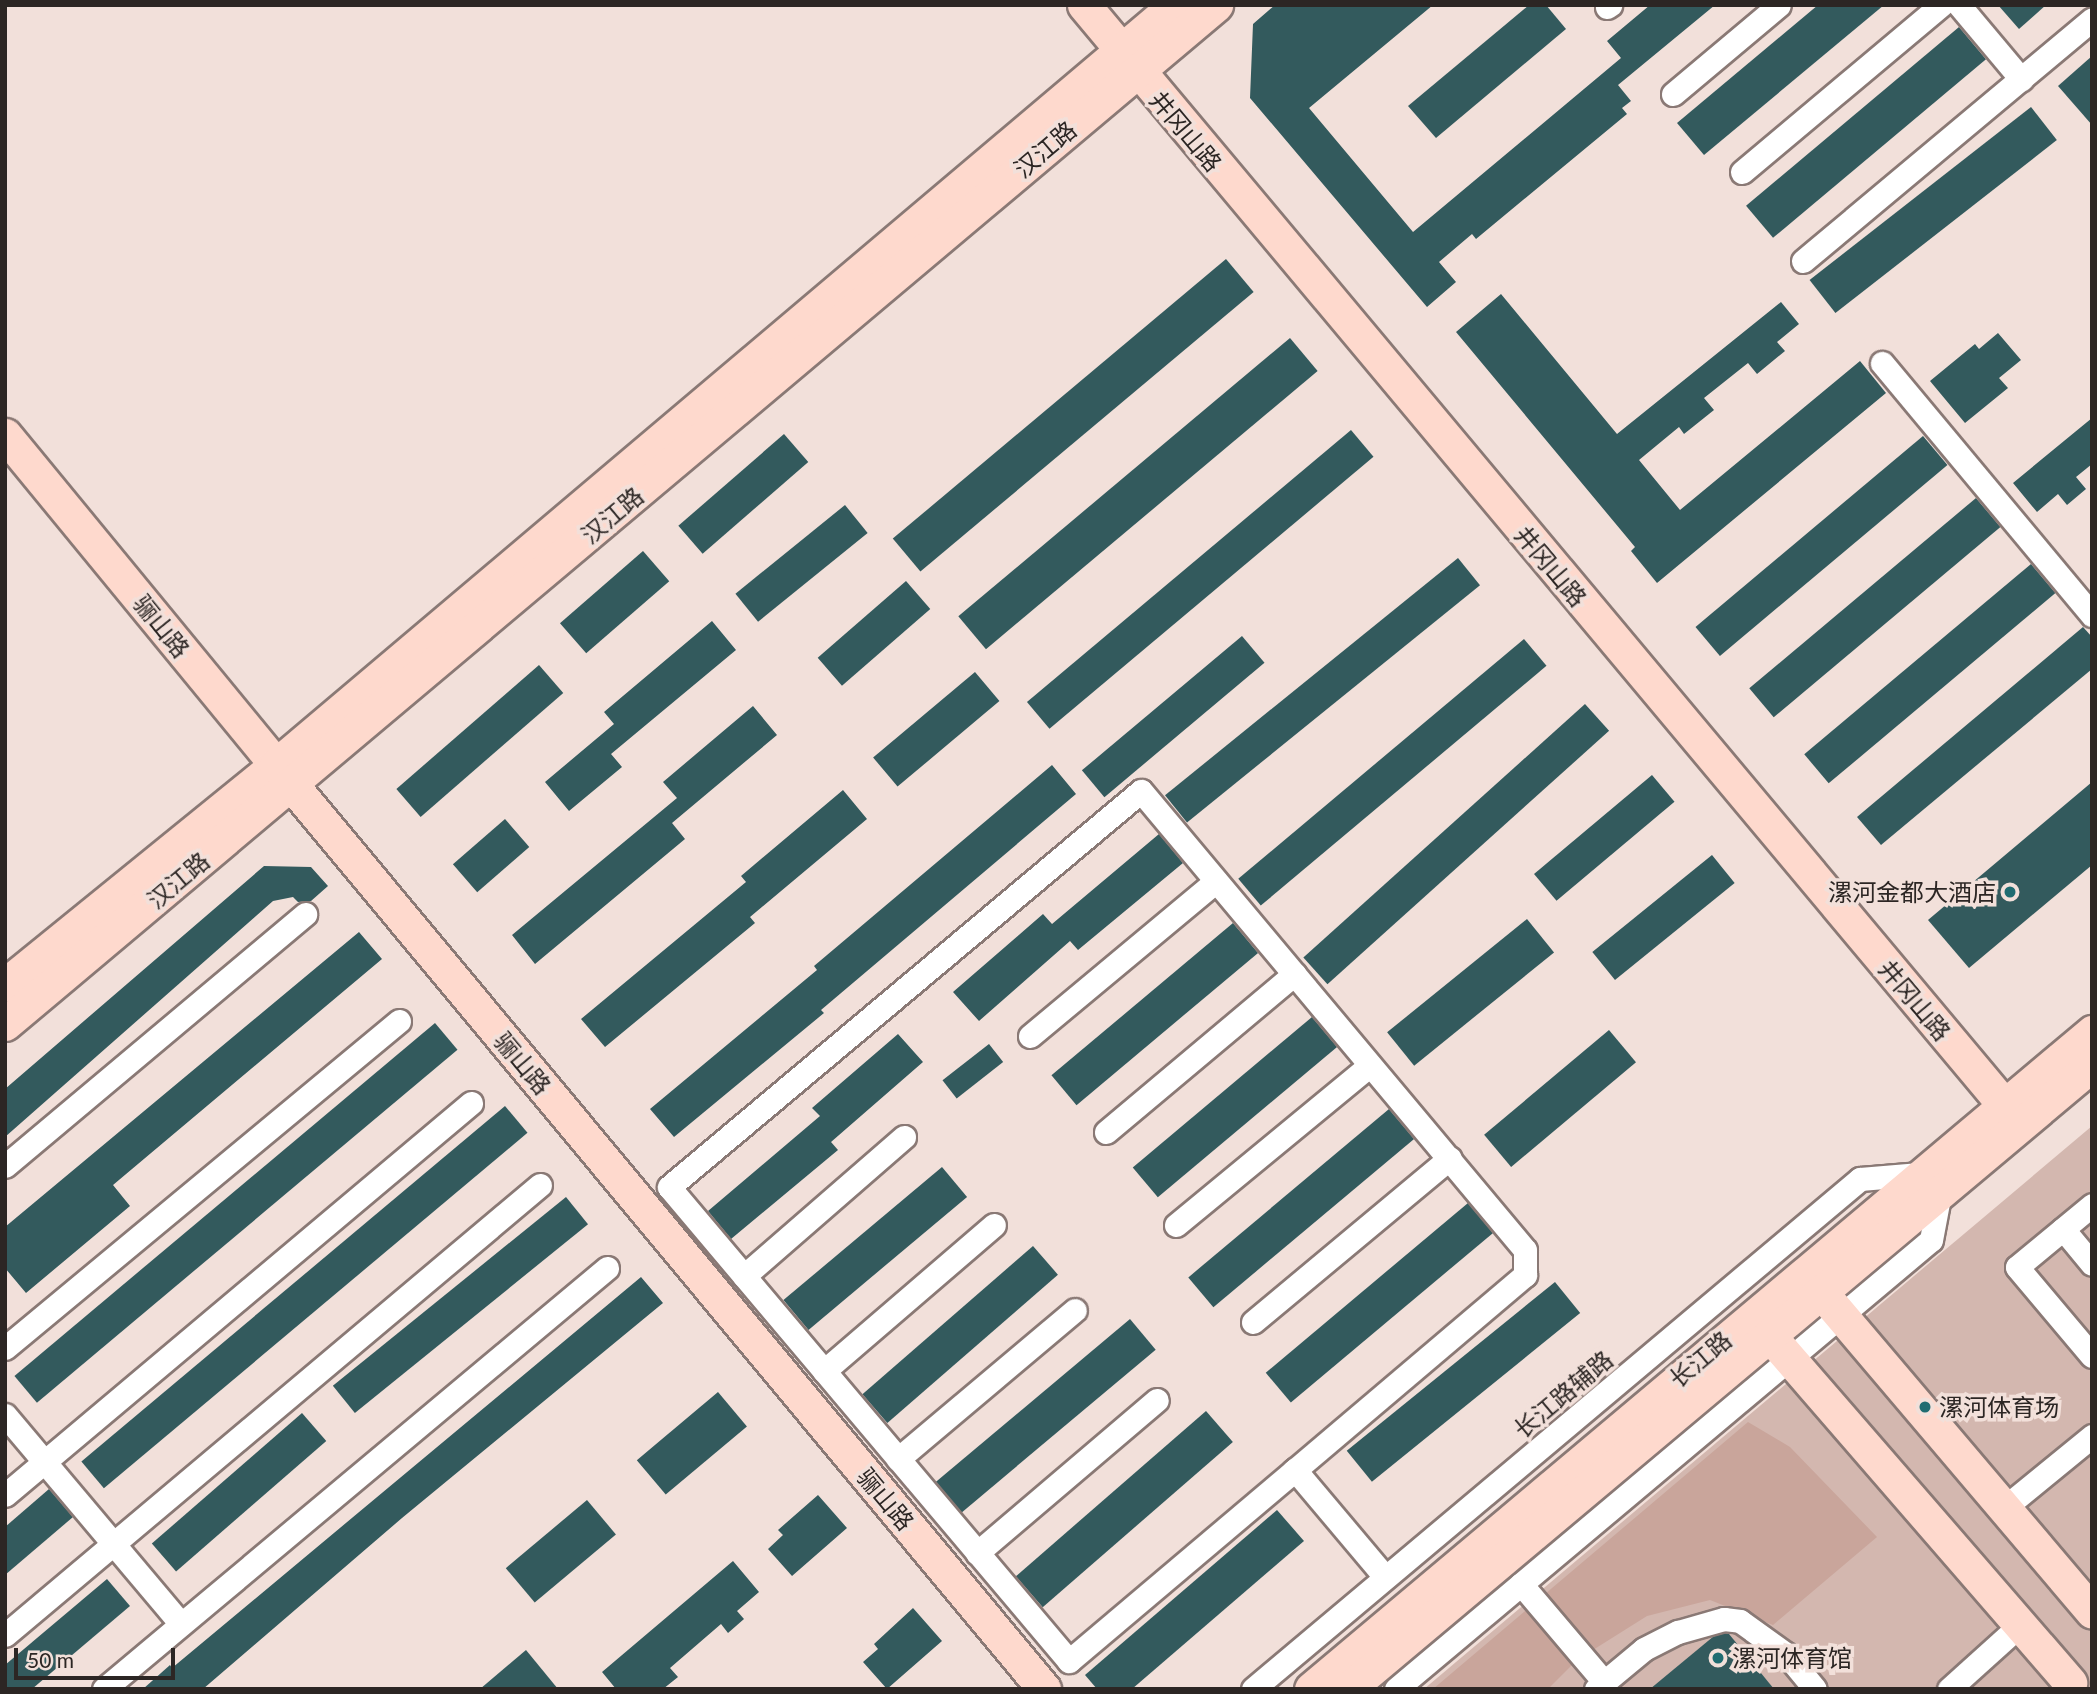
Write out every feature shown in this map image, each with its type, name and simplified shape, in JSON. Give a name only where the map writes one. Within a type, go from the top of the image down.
[{"type":"street","name":"井冈山路","points":[[1084,5],[2011,1115]]},
{"type":"street","name":"汉江路","points":[[1129,61],[1175,5]]},
{"type":"street","name":"汉江路","points":[[5,1024],[284,775],[1129,61],[1216,5]]},
{"type":"street","points":[[1673,94],[1779,5]]},
{"type":"street","points":[[1742,172],[1941,5]]},
{"type":"street","points":[[1959,5],[2021,79]]},
{"type":"street","points":[[1803,261],[2092,19]]},
{"type":"street","points":[[1882,363],[2092,615]]},
{"type":"street","name":"骊山路","points":[[5,435],[1044,1689]]},
{"type":"street","name":"汉江路","points":[[5,985],[284,775]]},
{"type":"street","points":[[1141,790],[1294,974],[1525,1250],[1525,1275],[1069,1661],[669,1187],[1141,790]]},
{"type":"street","points":[[1030,1036],[1216,881]]},
{"type":"street","points":[[5,1166],[305,914]]},
{"type":"street","points":[[1106,1132],[1294,974]]},
{"type":"street","points":[[5,1348],[399,1021]]},
{"type":"street","name":"长江路","points":[[1348,1689],[1770,1337],[1930,1183],[2011,1115],[2092,1032]]},
{"type":"street","points":[[1176,1225],[1370,1065]]},
{"type":"street","name":"长江路","points":[[2011,1115],[2090,1070]]},
{"type":"street","points":[[5,1495],[471,1103]]},
{"type":"street","points":[[744,1276],[904,1138]]},
{"type":"street","points":[[1253,1322],[1450,1158]]},
{"type":"street","name":"长江路辅路","points":[[1253,1689],[1860,1179],[1930,1183]]},
{"type":"street","name":"长江路","points":[[1311,1689],[1770,1337],[1831,1304],[1930,1183]]},
{"type":"street","points":[[5,1635],[540,1185]]},
{"type":"street","points":[[2092,1205],[2017,1267],[2092,1356]]},
{"type":"street","points":[[824,1371],[994,1225]]},
{"type":"street","points":[[2063,1229],[2092,1264]]},
{"type":"street","points":[[104,1689],[607,1268]]},
{"type":"street","points":[[1831,1304],[2092,1611]]},
{"type":"street","points":[[898,1459],[1075,1310]]},
{"type":"street","points":[[1396,1689],[1521,1584],[1770,1337],[2020,1625],[2076,1679]]},
{"type":"street","points":[[977,1553],[1157,1400]]},
{"type":"street","points":[[5,1415],[181,1624]]},
{"type":"street","points":[[2004,1508],[2092,1436]]},
{"type":"street","points":[[1295,1470],[1385,1577]]},
{"type":"street","points":[[1521,1584],[1600,1685],[1644,1649],[1678,1632],[1724,1619],[1740,1621],[1786,1654],[1815,1689]]},
{"type":"street","points":[[1949,1689],[2020,1625]]},
{"type":"shaded area","name":"漯河体育场","points":[[2092,1126],[2092,1689],[1424,1689]]},
{"type":"shaded area","points":[[1748,1422],[1790,1447],[1877,1537],[1773,1625],[1710,1600],[1647,1616],[1577,1660],[1548,1689],[1433,1689]]},
{"type":"building","points":[[1275,5],[1433,5],[1309,108],[1413,232],[1621,58],[1607,41],[1650,5],[1715,5],[1618,85],[1631,101],[1622,108],[1627,114],[1476,239],[1472,234],[1439,262],[1456,282],[1427,307],[1250,98],[1253,24]]},
{"type":"building","points":[[1529,5],[1546,5],[1566,29],[1436,138],[1408,106]]},
{"type":"building","points":[[1818,5],[1884,5],[1704,155],[1677,123]]},
{"type":"building","points":[[1998,5],[2046,5],[2019,29]]},
{"type":"building","points":[[1959,27],[1986,59],[1773,238],[1746,206]]},
{"type":"building","points":[[2092,56],[2092,125],[2058,86]]},
{"type":"building","points":[[2031,107],[2057,140],[1835,313],[1810,280]]},
{"type":"building","points":[[1226,259],[1254,292],[920,572],[893,539]]},
{"type":"building","points":[[1501,294],[1617,434],[1781,302],[1799,324],[1777,342],[1785,351],[1757,374],[1748,363],[1704,398],[1714,410],[1684,434],[1679,427],[1639,460],[1680,510],[1860,361],[1886,393],[1657,583],[1631,551],[1635,547],[1456,332]]},
{"type":"building","points":[[1998,333],[2021,360],[1999,378],[2008,388],[1965,423],[1930,381],[1975,344],[1979,349]]},
{"type":"building","points":[[1290,338],[1318,371],[986,649],[958,616]]},
{"type":"building","points":[[2092,418],[2092,464],[2076,477],[2086,489],[2067,505],[2058,494],[2037,512],[2013,483]]},
{"type":"building","points":[[1351,430],[1373,457],[1049,729],[1027,702]]},
{"type":"building","points":[[784,434],[808,462],[703,554],[678,526]]},
{"type":"building","points":[[1923,436],[1947,465],[1720,656],[1695,627]]},
{"type":"building","points":[[1976,498],[2000,527],[1774,717],[1749,688]]},
{"type":"building","points":[[845,505],[868,533],[758,622],[735,594]]},
{"type":"building","points":[[643,551],[669,581],[586,653],[560,623]]},
{"type":"building","points":[[1458,558],[1480,585],[1187,822],[1165,795]]},
{"type":"building","points":[[2031,564],[2055,593],[1829,783],[1804,754]]},
{"type":"building","points":[[906,581],[930,609],[842,686],[818,658]]},
{"type":"building","points":[[712,621],[736,650],[611,754],[622,767],[569,811],[545,782],[614,724],[604,712]]},
{"type":"building","points":[[2083,627],[2092,637],[2092,669],[1881,845],[1857,817]]},
{"type":"building","points":[[1242,636],[1264,663],[1104,797],[1082,770]]},
{"type":"building","points":[[1524,639],[1546,666],[1261,906],[1238,879]]},
{"type":"building","points":[[539,665],[563,693],[421,817],[396,789]]},
{"type":"building","points":[[975,672],[999,701],[898,787],[873,757]]},
{"type":"building","points":[[1585,704],[1609,731],[1327,984],[1303,958]]},
{"type":"building","points":[[753,706],[777,735],[672,823],[685,839],[535,964],[512,935],[677,798],[663,782]]},
{"type":"building","points":[[1052,765],[1076,794],[821,1010],[824,1013],[674,1137],[650,1109],[817,970],[814,966]]},
{"type":"building","points":[[1652,775],[1674,802],[1557,901],[1534,874]]},
{"type":"building","name":"漯河金都大酒店","points":[[2092,782],[2092,865],[1969,968],[1928,920]]},
{"type":"building","points":[[843,790],[867,819],[750,917],[755,923],[605,1047],[581,1019],[746,882],[741,876]]},
{"type":"building","points":[[505,819],[529,847],[477,892],[453,864]]},
{"type":"building","points":[[1159,834],[1183,863],[1078,950],[1070,941],[979,1021],[953,992],[1043,914],[1052,924]]},
{"type":"building","points":[[1712,855],[1735,883],[1615,980],[1592,952]]},
{"type":"building","points":[[264,866],[311,867],[328,886],[311,901],[298,902],[293,897],[273,901],[5,1137],[5,1089]]},
{"type":"building","points":[[1527,919],[1554,952],[1414,1066],[1387,1032]]},
{"type":"building","points":[[1233,923],[1258,953],[1077,1105],[1051,1075]]},
{"type":"building","points":[[359,932],[382,959],[113,1185],[130,1206],[26,1293],[5,1268],[5,1227]]},
{"type":"building","points":[[1312,1017],[1337,1047],[1158,1197],[1133,1167]]},
{"type":"building","points":[[435,1023],[457,1050],[37,1403],[14,1376]]},
{"type":"building","points":[[1609,1030],[1636,1062],[1511,1167],[1484,1135]]},
{"type":"building","points":[[898,1034],[923,1062],[831,1142],[838,1150],[731,1239],[708,1211],[820,1116],[812,1108]]},
{"type":"building","points":[[989,1044],[1003,1062],[957,1098],[943,1080]]},
{"type":"building","points":[[505,1106],[527,1133],[104,1488],[81,1461]]},
{"type":"building","points":[[1389,1109],[1414,1139],[1213,1307],[1188,1277]]},
{"type":"building","points":[[942,1167],[967,1197],[808,1330],[783,1300]]},
{"type":"building","points":[[566,1197],[588,1224],[355,1413],[333,1386]]},
{"type":"building","points":[[1468,1203],[1493,1233],[1291,1403],[1266,1373]]},
{"type":"building","points":[[1033,1246],[1058,1275],[887,1423],[862,1394]]},
{"type":"building","points":[[641,1277],[663,1303],[402,1518],[203,1689],[143,1689],[170,1665],[172,1668]]},
{"type":"building","points":[[1555,1282],[1580,1313],[1372,1482],[1347,1451]]},
{"type":"building","points":[[1130,1319],[1156,1350],[961,1513],[935,1482]]},
{"type":"building","points":[[718,1392],[747,1426],[666,1495],[637,1460]]},
{"type":"building","points":[[1206,1411],[1233,1442],[1043,1607],[1016,1576]]},
{"type":"building","points":[[302,1413],[326,1441],[176,1571],[152,1544]]},
{"type":"building","points":[[49,1489],[73,1517],[5,1575],[5,1527]]},
{"type":"building","points":[[818,1495],[847,1528],[792,1576],[768,1549],[783,1535],[778,1530]]},
{"type":"building","points":[[587,1500],[616,1534],[535,1603],[506,1568]]},
{"type":"building","points":[[1277,1510],[1304,1541],[1132,1689],[1097,1689],[1085,1675]]},
{"type":"building","points":[[733,1561],[759,1592],[737,1611],[744,1619],[728,1633],[721,1624],[670,1668],[678,1677],[663,1689],[616,1689],[602,1672]]},
{"type":"building","points":[[107,1579],[130,1606],[32,1689],[5,1689],[5,1665]]},
{"type":"building","points":[[913,1608],[942,1641],[887,1689],[863,1662],[878,1649],[874,1644]]},
{"type":"building","name":"漯河体育馆","points":[[1729,1634],[1774,1689],[1650,1689],[1714,1636]]},
{"type":"building","points":[[526,1650],[558,1689],[480,1689]]},
{"type":"place","name":"漯河金都大酒店","points":[[2010,892]]},
{"type":"place","name":"漯河体育场","points":[[1925,1407]]},
{"type":"place","name":"漯河体育馆","points":[[1718,1658]]}]
